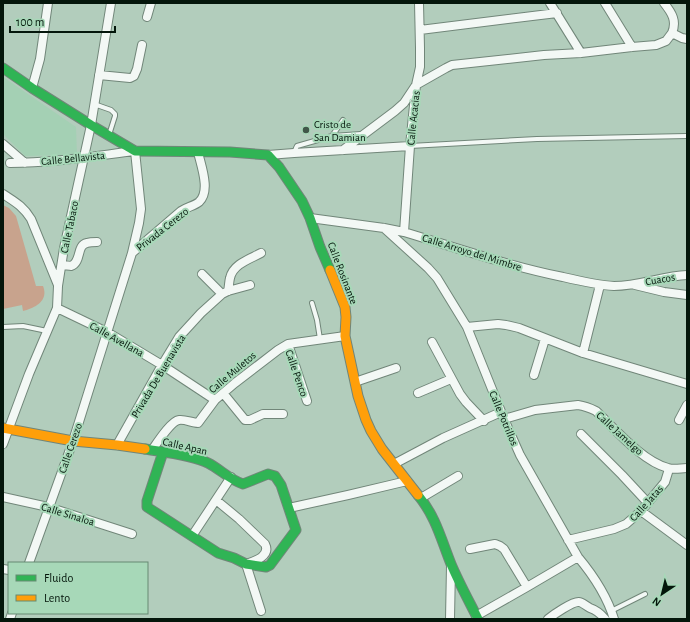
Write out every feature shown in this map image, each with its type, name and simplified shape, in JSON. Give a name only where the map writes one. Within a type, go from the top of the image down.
[{"type":"street","points":[[32,88],[40,59],[48,3]]},
{"type":"street","name":"Calle Tabaco","points":[[3,444],[6,429],[57,308],[58,286],[64,248],[91,125],[111,3]]},
{"type":"street","points":[[147,17],[151,3]]},
{"type":"street","name":"Calle Acacias","points":[[404,232],[410,146],[416,86],[420,67],[419,3]]},
{"type":"street","points":[[550,3],[581,53]]},
{"type":"street","points":[[605,3],[632,47]]},
{"type":"street","points":[[343,150],[404,103],[416,86],[452,65],[544,54],[581,53],[632,47],[656,46],[666,41],[675,26],[674,20],[664,3]]},
{"type":"street","points":[[420,30],[556,13]]},
{"type":"street","points":[[672,33],[687,39]]},
{"type":"street","points":[[99,75],[130,78],[134,76],[138,69],[142,45]]},
{"type":"street","points":[[3,68],[91,125],[136,150],[230,152],[268,155],[410,146]]},
{"type":"street","points":[[3,144],[25,163]]},
{"type":"street","points":[[132,253],[141,209],[136,150]]},
{"type":"street","name":"Calle Bellavista","points":[[10,163],[84,158],[136,150]]},
{"type":"street","name":"Privada Cerezo","points":[[107,332],[132,253],[182,211],[195,205],[202,199],[205,184],[198,152]]},
{"type":"street","name":"Calle Rosinante","points":[[268,155],[294,188],[310,218],[320,247],[336,284],[344,307],[346,317],[345,336],[361,407],[366,420],[382,449],[421,498],[438,528],[451,564],[450,619]]},
{"type":"street","points":[[3,194],[25,210],[31,219],[58,286]]},
{"type":"street","name":"Calle Arroyo del Mimbre","points":[[310,218],[404,232],[537,272],[600,285],[616,286],[633,284]]},
{"type":"street","name":"Calle Potrillos","points":[[384,228],[437,278],[467,328],[520,455],[578,557],[600,588],[612,615]]},
{"type":"street","points":[[62,265],[71,266],[74,264],[83,244],[87,242],[97,242]]},
{"type":"street","points":[[202,274],[225,293],[234,270],[240,264],[261,253]]},
{"type":"street","name":"Cuacos","points":[[633,284],[687,275]]},
{"type":"street","points":[[633,284],[664,292],[687,295]]},
{"type":"street","name":"Privada De Buenavista","points":[[117,445],[179,337],[210,304],[225,293],[250,285]]},
{"type":"street","points":[[584,353],[600,285]]},
{"type":"street","name":"Calle Avellana","points":[[57,308],[107,332],[162,365],[215,400]]},
{"type":"street","points":[[467,328],[498,324],[519,328],[584,353],[687,384]]},
{"type":"street","name":"Calle Cerezo","points":[[29,562],[48,507],[73,442],[107,332]]},
{"type":"street","name":"Calle Muletos","points":[[152,450],[165,432],[175,422],[181,420],[194,423],[198,422],[215,400],[278,350],[288,344],[345,336]]},
{"type":"street","points":[[534,375],[546,338]]},
{"type":"street","points":[[432,342],[460,394],[484,421]]},
{"type":"street","name":"Calle Penco","points":[[288,344],[307,402]]},
{"type":"street","points":[[355,382],[396,368]]},
{"type":"street","points":[[418,393],[451,379]]},
{"type":"street","points":[[224,393],[244,419],[248,420],[263,414],[282,414]]},
{"type":"street","name":"Calle Jamelgo","points":[[394,464],[443,438],[484,421],[535,410],[578,405],[589,407],[596,411],[643,456],[654,463],[669,469],[687,468]]},
{"type":"street","points":[[679,420],[687,405]]},
{"type":"street","name":"Calle Apan","points":[[6,429],[73,442],[117,445],[192,458],[208,463],[243,484],[268,474],[275,476],[281,485],[296,530],[287,544],[268,567],[246,564]]},
{"type":"street","points":[[582,434],[648,503]]},
{"type":"street","points":[[163,452],[147,501],[147,507],[152,512],[218,553],[246,564],[261,559],[266,552],[267,548],[265,544],[239,519],[216,500]]},
{"type":"street","name":"Calle Jatas","points":[[568,540],[614,529],[626,524],[641,511],[665,482],[669,469]]},
{"type":"street","points":[[421,498],[458,476]]},
{"type":"street","points":[[192,536],[231,477]]},
{"type":"street","points":[[289,508],[407,481]]},
{"type":"street","name":"Calle Sinaloa","points":[[3,497],[48,507],[132,534]]},
{"type":"street","points":[[641,511],[687,545]]},
{"type":"street","points":[[470,549],[495,544],[500,546],[504,549],[527,588]]},
{"type":"street","points":[[451,564],[477,618],[578,557]]},
{"type":"street","points":[[246,564],[261,610]]},
{"type":"street","points":[[548,619],[566,607],[577,602],[580,602],[593,609],[601,614],[605,619]]},
{"type":"lane","points":[[94,104],[112,110],[115,114],[109,136]]},
{"type":"lane","points":[[332,136],[343,120]]},
{"type":"lane","points":[[294,153],[297,146],[332,136],[364,134]]},
{"type":"lane","points":[[410,146],[537,139],[687,136]]},
{"type":"lane","points":[[312,303],[320,339]]},
{"type":"lane","points":[[3,327],[23,326],[47,331]]},
{"type":"lane","points":[[612,615],[645,594]]},
{"type":"shaded area","points":[[3,77],[76,127],[77,155],[25,156],[3,134]]},
{"type":"shaded area","points":[[3,205],[9,208],[16,216],[36,286],[43,286],[44,291],[44,296],[40,303],[23,311],[22,305],[3,309]]},
{"type":"traffic: fast","points":[[3,68],[32,88],[135,151],[230,152],[268,155],[279,167],[302,201],[330,270]]},
{"type":"traffic: fast","points":[[145,449],[177,454],[201,460],[243,484],[268,474],[275,476],[281,485],[296,530],[270,565],[266,567],[246,564],[218,553],[147,507],[147,501],[163,452]]},
{"type":"traffic: fast","points":[[418,495],[438,528],[454,571],[478,619]]},
{"type":"traffic: slow","points":[[330,270],[345,307],[345,336],[358,396],[366,420],[382,449],[418,495]]},
{"type":"traffic: slow","points":[[3,428],[73,441],[145,449]]},
{"type":"place","name":"Cristo de San Damian","points":[[306,130]]}]
